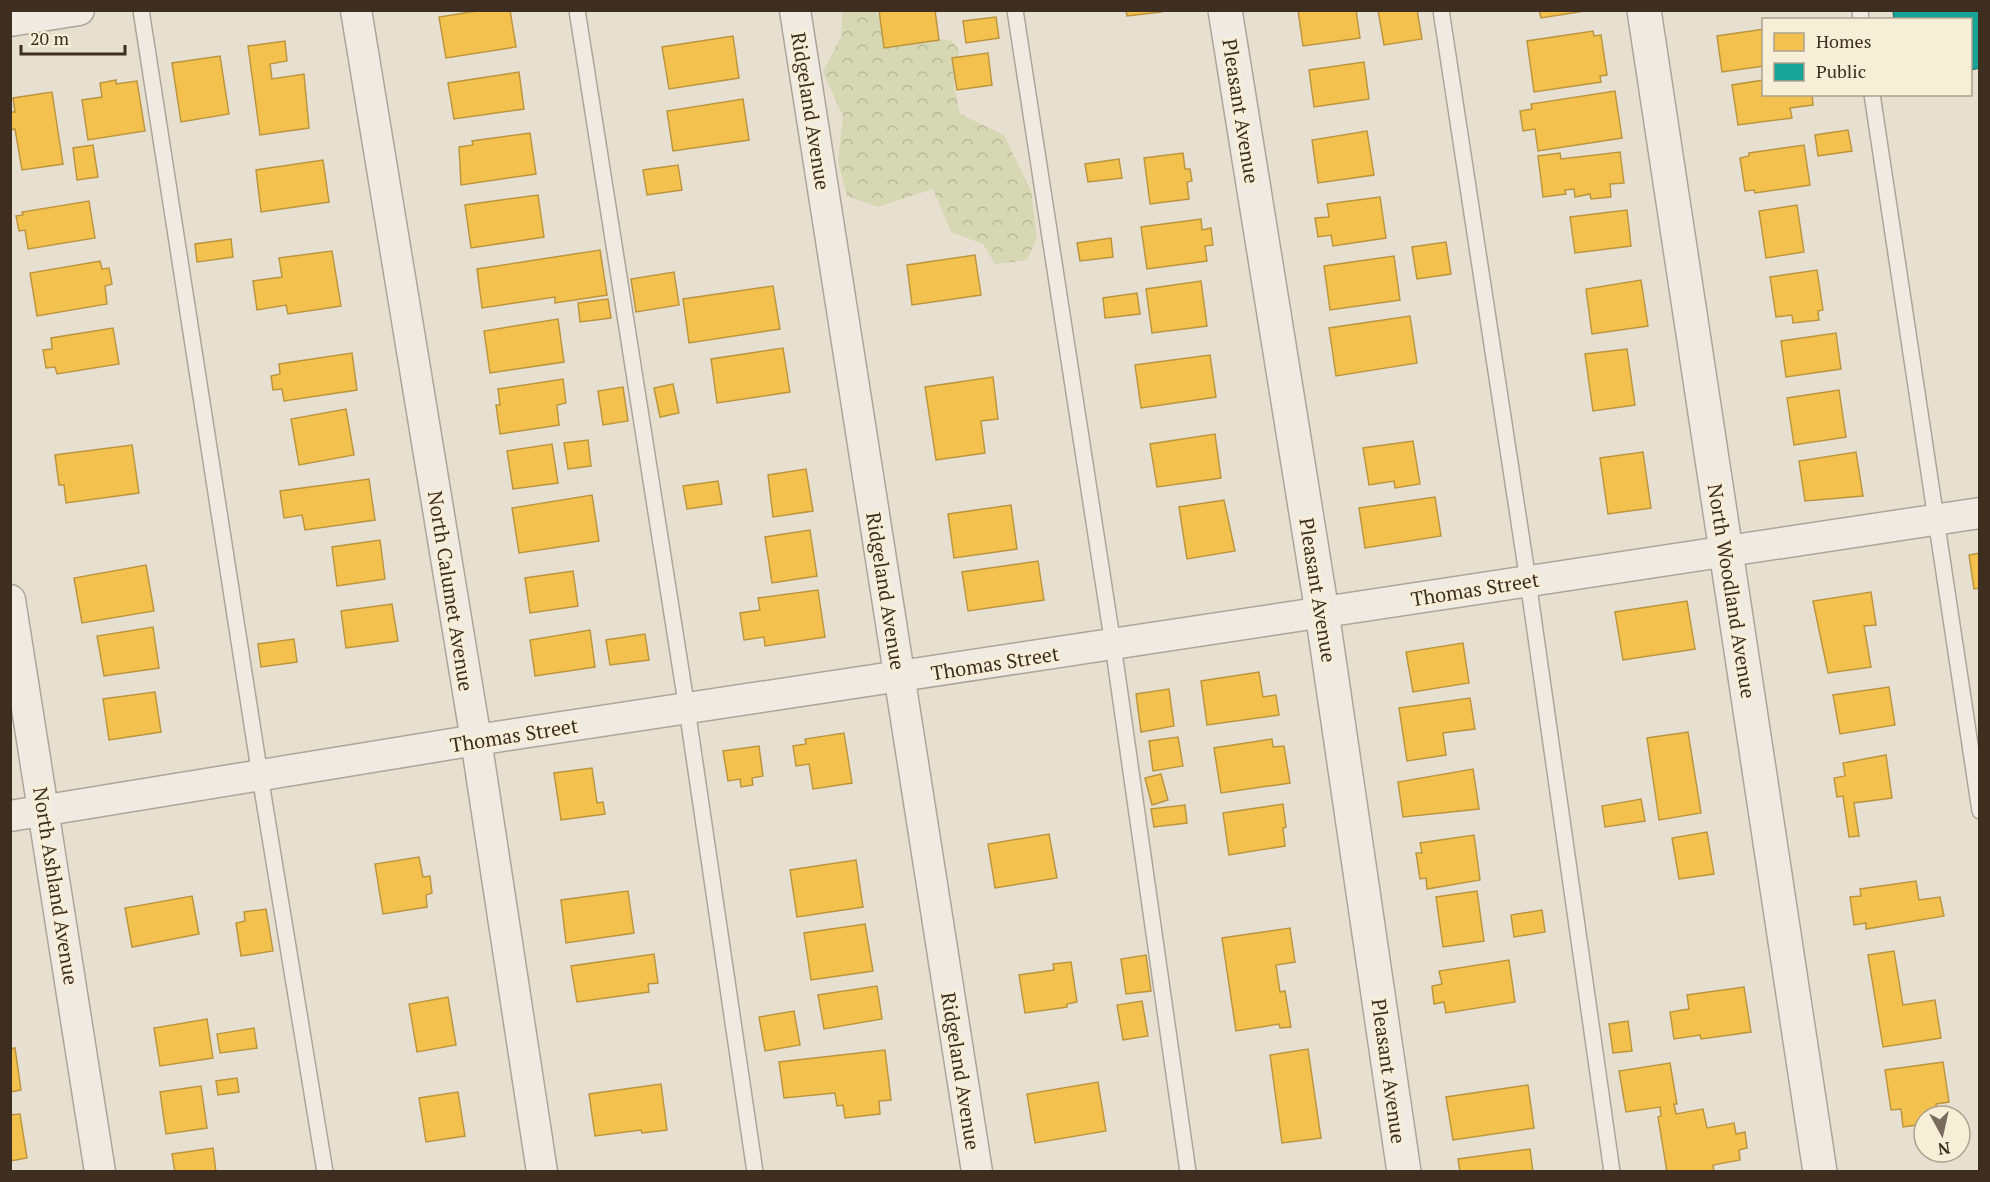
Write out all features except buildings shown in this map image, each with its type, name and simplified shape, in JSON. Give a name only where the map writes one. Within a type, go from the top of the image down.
[{"type":"street","points":[[10,21],[79,10]]},
{"type":"street","name":"North Calumet Avenue","points":[[356,10],[476,740],[542,1172]]},
{"type":"street","name":"Ridgeland Avenue","points":[[795,10],[977,1172]]},
{"type":"street","name":"Pleasant Avenue","points":[[1225,10],[1322,612],[1404,1172]]},
{"type":"street","name":"North Woodland Avenue","points":[[1644,10],[1820,1172]]},
{"type":"street","name":"Thomas Street","points":[[10,816],[476,740],[1980,513]]},
{"type":"street","name":"North Ashland Avenue","points":[[10,600],[100,1172]]},
{"type":"lane","points":[[141,10],[260,776],[325,1172]]},
{"type":"lane","points":[[577,10],[687,709],[755,1172]]},
{"type":"lane","points":[[1015,10],[1113,645],[1188,1172]]},
{"type":"lane","points":[[1441,10],[1528,581],[1612,1172]]},
{"type":"lane","points":[[1872,96],[1980,811]]},
{"type":"green space","points":[[874,11],[902,36],[951,40],[959,50],[954,87],[960,114],[1004,135],[1031,191],[1037,238],[1027,260],[995,264],[983,244],[951,232],[933,189],[878,207],[847,196],[838,162],[843,116],[823,72],[841,37],[842,13]]}]
